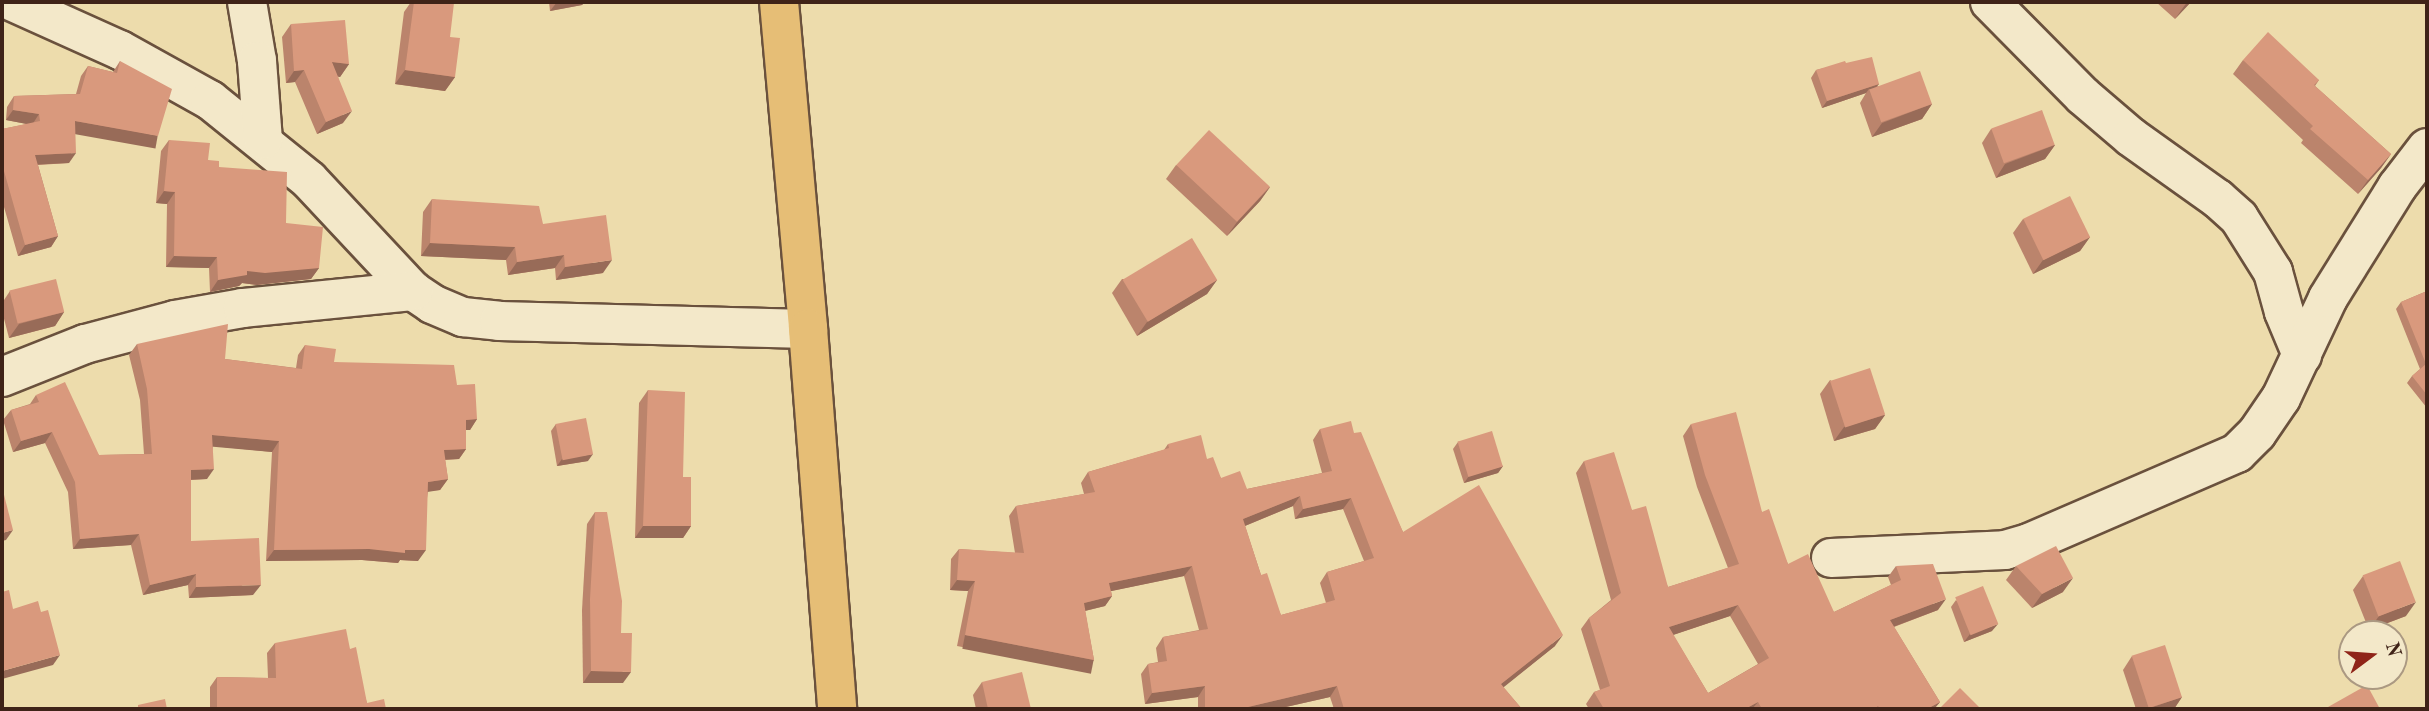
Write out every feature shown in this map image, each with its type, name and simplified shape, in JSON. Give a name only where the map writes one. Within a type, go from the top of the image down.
[{"type":"main road","points":[[779,2],[808,330],[836,709]]},
{"type":"street","points":[[13,2],[120,50],[210,100],[262,140],[318,189],[413,291],[432,304],[463,317],[499,321],[808,330]]},
{"type":"street","points":[[247,2],[257,61],[262,140]]},
{"type":"street","points":[[1990,2],[2083,96],[2131,137],[2218,199],[2239,218],[2273,272],[2284,312],[2302,355]]},
{"type":"street","points":[[1831,558],[2005,550],[2029,543],[2237,453],[2258,433],[2281,398],[2328,298],[2397,187],[2427,148]]},
{"type":"street","points":[[2,377],[85,344],[174,320],[243,308],[413,291]]},
{"type":"building","points":[[414,2],[454,3],[450,37],[460,38],[455,77],[405,70]]},
{"type":"building","points":[[345,20],[349,64],[332,62],[352,111],[326,122],[304,70],[294,71],[291,24]]},
{"type":"building","points":[[2268,32],[2319,80],[2314,85],[2391,154],[2368,180],[2310,129],[2313,126],[2243,60]]},
{"type":"building","points":[[1872,57],[1879,84],[1827,101],[1816,70],[1845,61],[1846,63]]},
{"type":"building","points":[[120,61],[172,89],[158,136],[75,121],[76,153],[35,155],[58,236],[25,245],[2,164],[2,129],[40,121],[39,114],[13,110],[14,96],[80,94],[88,66],[117,73]]},
{"type":"building","points":[[1920,71],[1932,104],[1881,122],[1869,89]]},
{"type":"building","points":[[2042,110],[2055,145],[2004,163],[1991,128]]},
{"type":"building","points":[[1209,130],[1270,187],[1237,222],[1176,165]]},
{"type":"building","points":[[169,140],[210,143],[208,160],[219,161],[219,167],[287,172],[286,223],[323,227],[319,268],[265,273],[247,271],[247,275],[218,280],[217,257],[174,256],[175,192],[164,191]]},
{"type":"building","points":[[2070,196],[2090,237],[2043,260],[2023,219]]},
{"type":"building","points":[[432,199],[539,206],[543,224],[606,215],[612,260],[565,267],[564,255],[517,262],[515,247],[430,243]]},
{"type":"building","points":[[1192,238],[1217,280],[1148,322],[1123,280]]},
{"type":"building","points":[[56,279],[64,312],[18,324],[9,291]]},
{"type":"building","points":[[2427,291],[2427,395],[2412,376],[2426,364],[2401,302]]},
{"type":"building","points":[[228,324],[225,359],[302,369],[305,345],[336,349],[334,362],[454,365],[457,385],[475,384],[477,419],[466,420],[466,449],[444,450],[448,479],[428,482],[426,550],[405,550],[405,553],[369,549],[274,550],[279,441],[212,435],[214,469],[191,470],[191,541],[259,538],[261,585],[196,587],[196,574],[150,585],[139,534],[80,539],[75,482],[52,432],[21,441],[11,410],[39,402],[36,395],[65,382],[99,455],[152,454],[147,389],[137,344]]},
{"type":"building","points":[[1870,368],[1885,415],[1845,428],[1830,381]]},
{"type":"building","points":[[648,390],[685,392],[683,477],[691,477],[691,526],[643,526]]},
{"type":"building","points":[[1736,412],[1762,512],[1769,509],[1788,564],[1808,554],[1834,612],[1901,580],[1896,566],[1933,564],[1946,599],[1890,620],[1940,702],[1927,709],[1880,709],[1878,706],[1874,709],[1762,709],[1758,702],[1745,709],[1604,709],[1594,692],[1610,686],[1589,618],[1621,593],[1584,461],[1614,452],[1632,510],[1646,506],[1668,587],[1739,564],[1705,475],[1691,424]],"holes":[[[1738,605],[1769,658],[1708,693],[1669,627]]]},
{"type":"building","points":[[586,418],[593,454],[563,460],[556,424]]},
{"type":"building","points":[[1351,421],[1354,433],[1361,432],[1403,532],[1479,485],[1563,635],[1501,684],[1522,709],[1344,709],[1337,686],[1248,707],[1249,709],[1205,709],[1205,686],[1152,693],[1148,664],[1167,661],[1163,637],[1208,629],[1192,566],[1109,583],[1112,596],[1084,603],[1094,660],[965,635],[975,581],[957,580],[959,549],[1024,553],[1016,506],[1095,492],[1088,472],[1169,448],[1168,444],[1201,435],[1207,459],[1213,457],[1221,478],[1240,471],[1247,489],[1332,471],[1320,429]],"holes":[[[1300,496],[1303,509],[1351,498],[1374,558],[1327,572],[1335,600],[1281,615],[1267,573],[1261,575],[1243,519]]]},
{"type":"building","points":[[1492,431],[1503,466],[1468,477],[1458,442]]},
{"type":"building","points":[[2,487],[13,530],[2,533]]},
{"type":"building","points":[[595,512],[607,512],[622,601],[621,633],[632,633],[631,672],[591,671],[590,599]]},
{"type":"building","points":[[2056,546],[2073,578],[2042,594],[2016,566]]},
{"type":"building","points":[[2400,561],[2416,602],[2378,616],[2363,575]]},
{"type":"building","points":[[1983,586],[1998,624],[1971,635],[1955,597]]},
{"type":"building","points":[[9,590],[13,609],[38,601],[41,612],[48,610],[60,655],[2,671],[2,592]]},
{"type":"building","points":[[346,629],[350,649],[356,647],[367,703],[384,699],[386,709],[217,707],[217,677],[276,678],[275,643]]},
{"type":"building","points":[[2165,645],[2182,697],[2149,708],[2132,656]]},
{"type":"building","points":[[1022,672],[1031,709],[988,709],[982,682]]},
{"type":"building","points":[[1960,688],[1981,709],[1939,709]]},
{"type":"building","points":[[2358,690],[2370,690],[2380,709],[2329,709],[2328,707]]},
{"type":"building","points":[[165,699],[167,709],[138,709],[138,705]]}]
